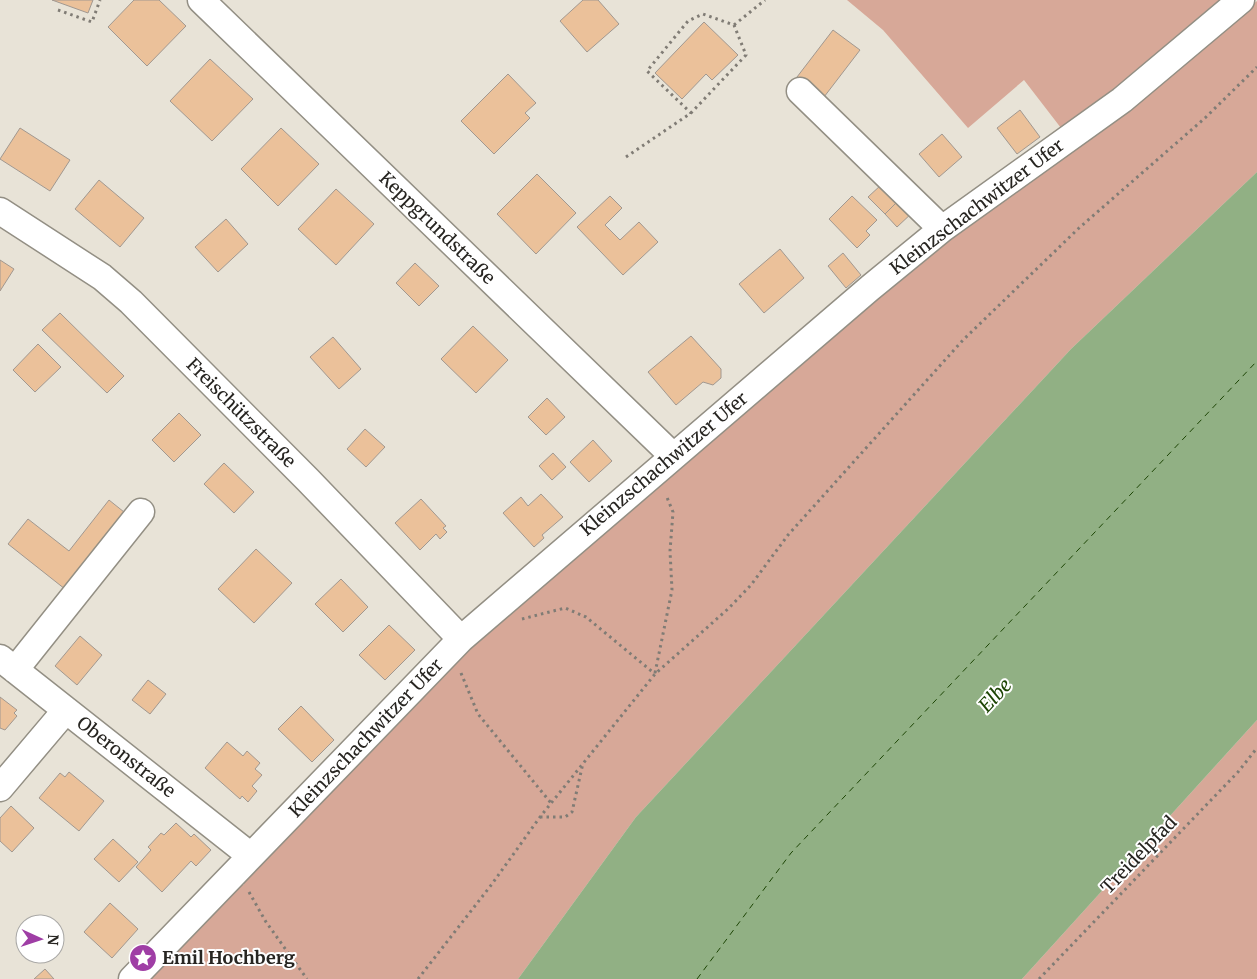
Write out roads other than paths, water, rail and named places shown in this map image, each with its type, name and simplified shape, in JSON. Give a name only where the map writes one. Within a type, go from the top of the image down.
[{"type":"street","name":"Keppgrundstraße","points":[[201,0],[664,464]]},
{"type":"street","name":"Kleinzschachwitzer Ufer","points":[[132,979],[454,646],[870,288],[942,229],[1122,100],[1241,0]]},
{"type":"street","points":[[800,92],[942,229]]},
{"type":"street","name":"Freischützstraße","points":[[0,211],[102,277],[130,302],[308,480],[454,646]]},
{"type":"street","points":[[7,664],[141,512]]},
{"type":"street","name":"Oberonstraße","points":[[7,664],[66,710],[244,865]]},
{"type":"street","points":[[0,788],[66,710]]},
{"type":"water","name":"Elbe","points":[[1257,172],[1257,720],[1022,979],[518,979],[636,817],[1071,349]]},
{"type":"place","name":"Emil Hochberg","points":[[143,958]]}]
